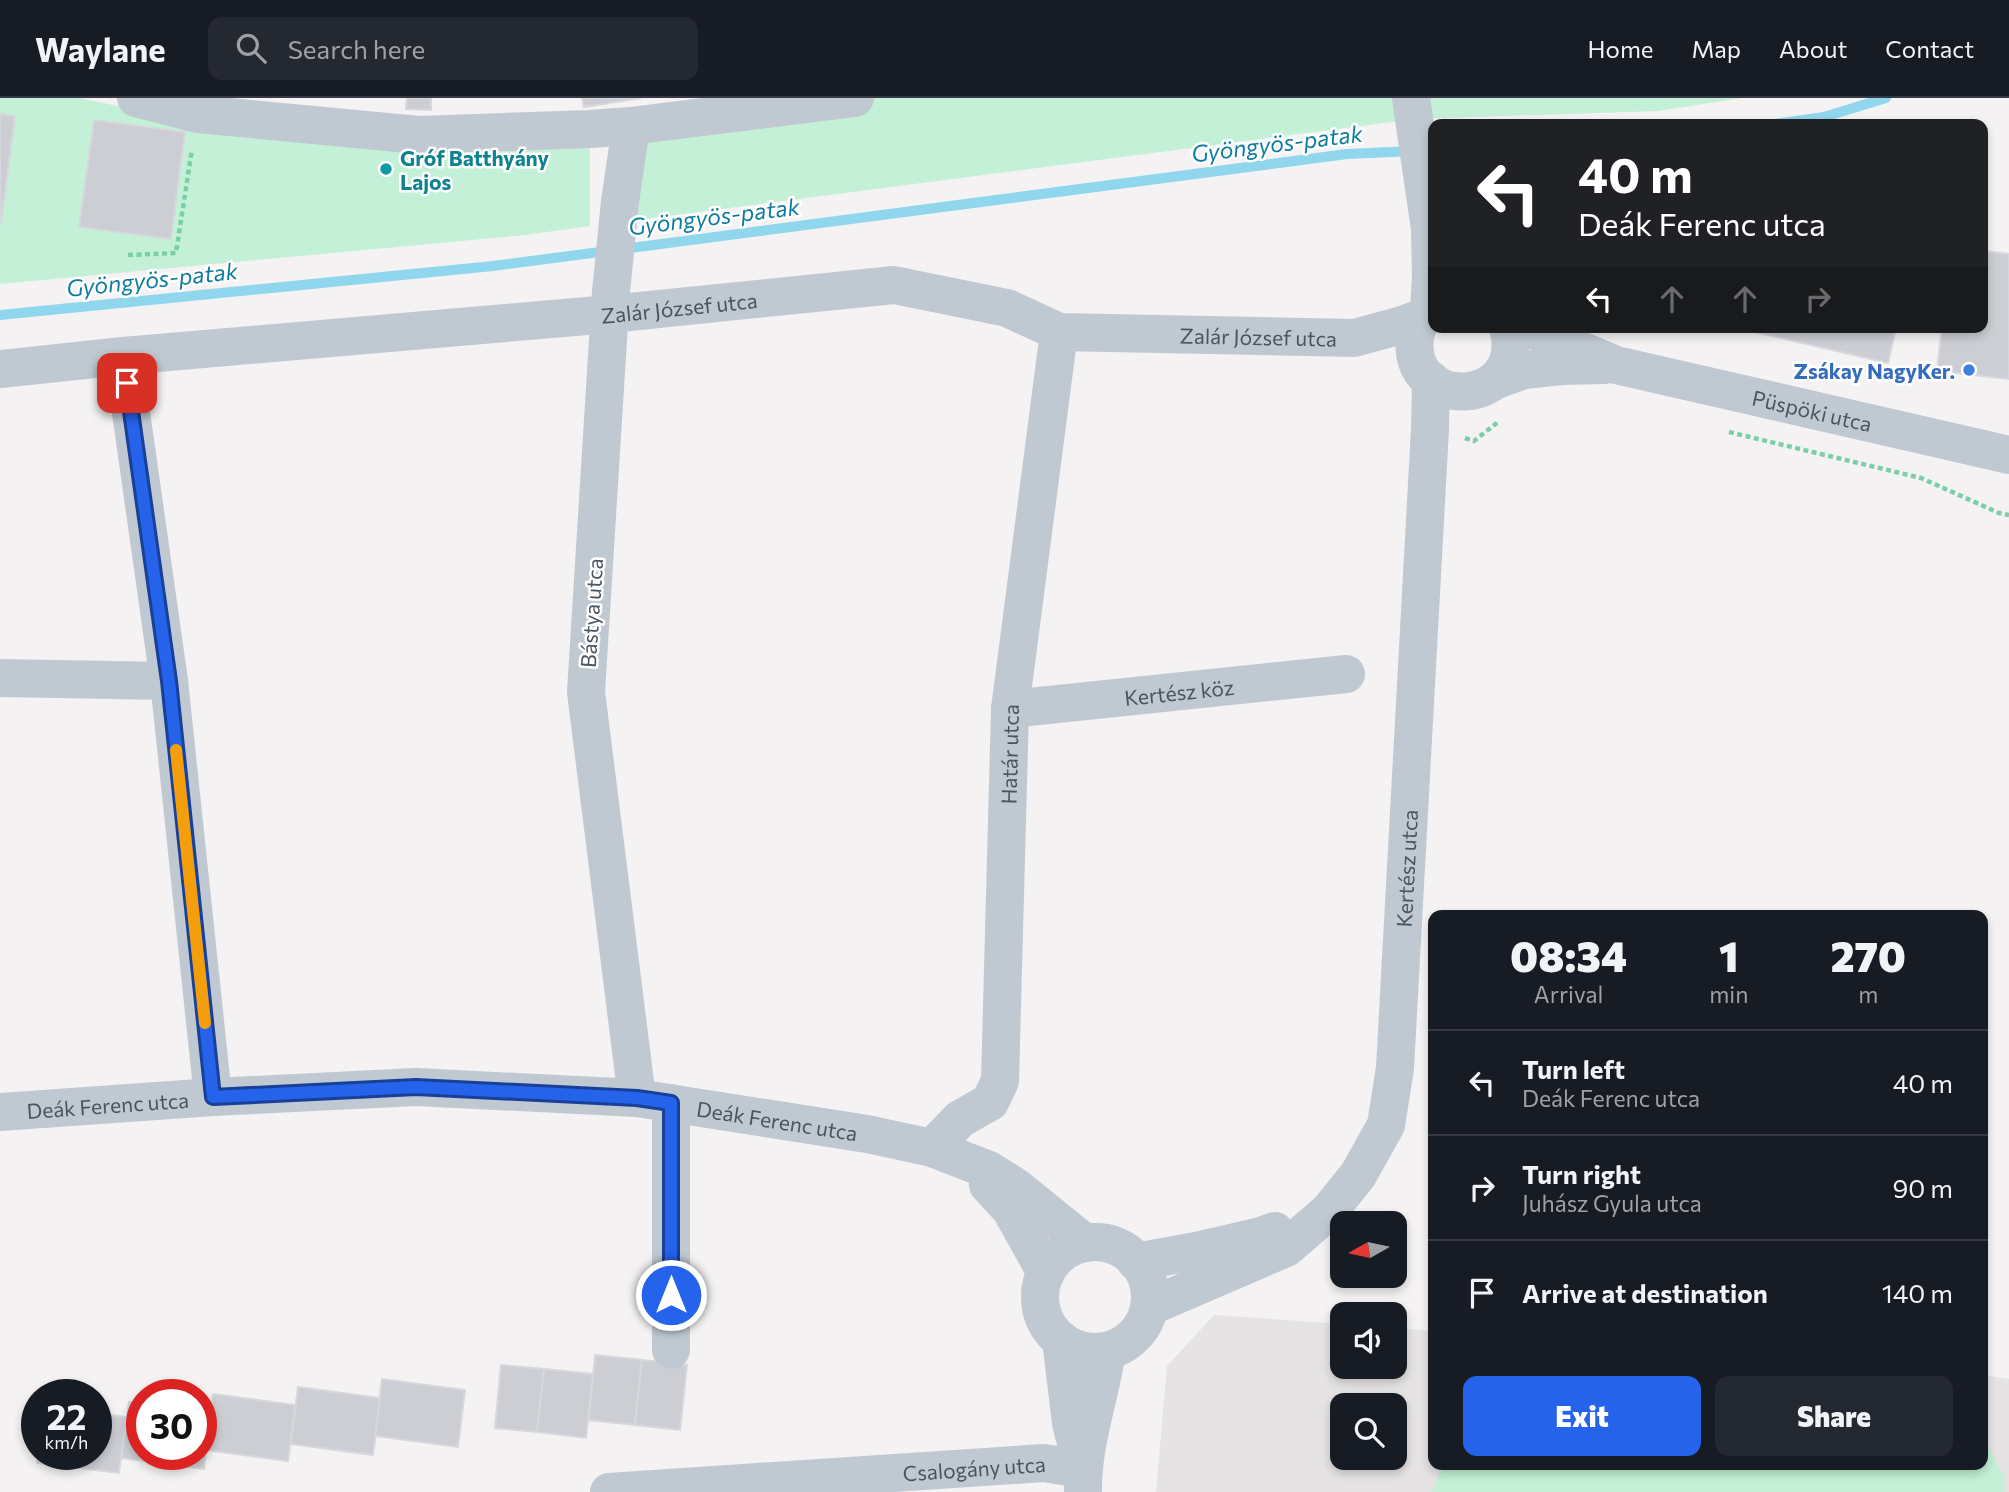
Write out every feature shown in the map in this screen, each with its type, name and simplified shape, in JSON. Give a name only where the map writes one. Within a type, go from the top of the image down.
[{"type":"street","points":[[169,104],[311,112],[419,135],[590,129],[653,116],[855,98]]},
{"type":"street","name":"Kertész utca","points":[[1413,109],[1428,214]]},
{"type":"street","name":"Bástya utca","points":[[653,116],[620,202],[586,692],[654,1101],[671,1350]]},
{"type":"street","name":"Zalár József utca","points":[[0,369],[611,303],[894,285],[1007,308],[1059,332],[1354,338]]},
{"type":"street","points":[[1354,338],[1402,325],[1428,311]]},
{"type":"street","name":"Kertész utca","points":[[1149,1307],[1286,1248],[1329,1211],[1358,1175],[1386,1125],[1396,1041],[1425,508],[1424,370],[1414,346],[1416,331],[1428,311]]},
{"type":"street","name":"Határ utca","points":[[949,1154],[960,1119],[990,1102],[1000,1081],[1010,709],[1059,332]]},
{"type":"street","points":[[1425,508],[1452,433],[1469,400],[1505,369],[1510,356],[1509,333]]},
{"type":"street","points":[[1540,333],[1616,365]]},
{"type":"street","points":[[1354,338],[1393,349],[1424,370],[1441,388],[1453,392],[1487,385],[1524,370],[1616,365]]},
{"type":"street","points":[[123,356],[169,681],[213,1097]]},
{"type":"street","name":"Püspöki utca","points":[[1616,365],[2009,454]]},
{"type":"street","name":"Kertész köz","points":[[1010,709],[1346,674]]},
{"type":"street","points":[[0,678],[169,681]]},
{"type":"street","name":"Deák Ferenc utca","points":[[0,1112],[213,1097],[416,1087],[654,1101],[867,1134],[949,1154]]},
{"type":"street","points":[[949,1154],[989,1170],[1016,1187],[1085,1243]]},
{"type":"street","points":[[949,1154],[1011,1210],[1046,1273]]},
{"type":"street","points":[[1136,1262],[1261,1237],[1329,1211]]},
{"type":"street","points":[[1102,1242],[1119,1248],[1136,1262],[1144,1272],[1149,1289],[1149,1307],[1144,1322],[1135,1335],[1122,1345],[1107,1351],[1091,1352],[1075,1348],[1061,1340],[1049,1327],[1042,1310],[1041,1293],[1046,1273],[1055,1260],[1068,1249],[1085,1243],[1102,1242]]},
{"type":"street","points":[[1061,1340],[1071,1423],[1083,1480]]},
{"type":"street","points":[[1083,1480],[1107,1351]]},
{"type":"street","name":"Csalogány utca","points":[[610,1492],[1044,1463],[1083,1480]]},
{"type":"path","points":[[128,254],[176,253],[169,104]]},
{"type":"path","points":[[1724,430],[1921,478],[1998,513],[2009,515]]},
{"type":"shaded area","points":[[1214,1315],[1330,1323],[1330,1379],[1407,1379],[1407,1329],[1428,1331],[1428,1470],[1988,1470],[1988,1376],[2009,1379],[2009,1492],[1156,1492],[1167,1366]]},
{"type":"green space","points":[[0,98],[79,98],[156,114],[590,129],[590,226],[525,235],[0,284]]},
{"type":"green space","points":[[851,98],[1742,98],[1658,111],[1414,119],[622,222],[648,124]]},
{"type":"green space","points":[[1988,1448],[2004,1476],[2004,1492],[1432,1492],[1440,1470],[1988,1470]]},
{"type":"building","points":[[407,98],[431,98],[431,110],[406,109]]},
{"type":"building","points":[[582,98],[641,98],[584,107]]},
{"type":"building","points":[[0,114],[15,116],[1,224],[0,224]]},
{"type":"building","points":[[94,120],[185,132],[171,239],[79,227]]},
{"type":"building","points":[[1988,252],[2009,254],[2009,379],[1937,371],[1941,333],[1988,333]]},
{"type":"building","points":[[1760,333],[1895,333],[1888,363]]},
{"type":"building","points":[[595,1355],[642,1360],[635,1425],[589,1420]]},
{"type":"building","points":[[642,1360],[687,1365],[680,1430],[635,1425]]},
{"type":"building","points":[[501,1365],[544,1369],[537,1432],[495,1428]]},
{"type":"building","points":[[544,1369],[593,1374],[586,1438],[537,1432]]},
{"type":"building","points":[[382,1379],[465,1390],[458,1447],[375,1436]]},
{"type":"building","points":[[298,1387],[380,1398],[373,1455],[291,1444]]},
{"type":"building","points":[[217,1395],[295,1405],[288,1461],[217,1451]]},
{"type":"building","points":[[112,1415],[126,1417],[119,1473],[94,1470],[112,1470]]},
{"type":"building","points":[[126,1423],[126,1459],[121,1458]]},
{"type":"waterway","name":"Gyöngyös-patak","points":[[1810,119],[1886,98]]},
{"type":"waterway","name":"Gyöngyös-patak","points":[[0,315],[493,266],[1347,154],[1412,151]]},
{"type":"slow traffic","points":[[176,750],[205,1023]]},
{"type":"place","name":"Gróf Batthyány Lajos","points":[[386,169]]},
{"type":"place","name":"Zsákay NagyKer.","points":[[1969,370]]},
{"type":"route","points":[[127,383],[169,681],[213,1097],[416,1087],[637,1098],[671,1103],[671,1295]]}]
